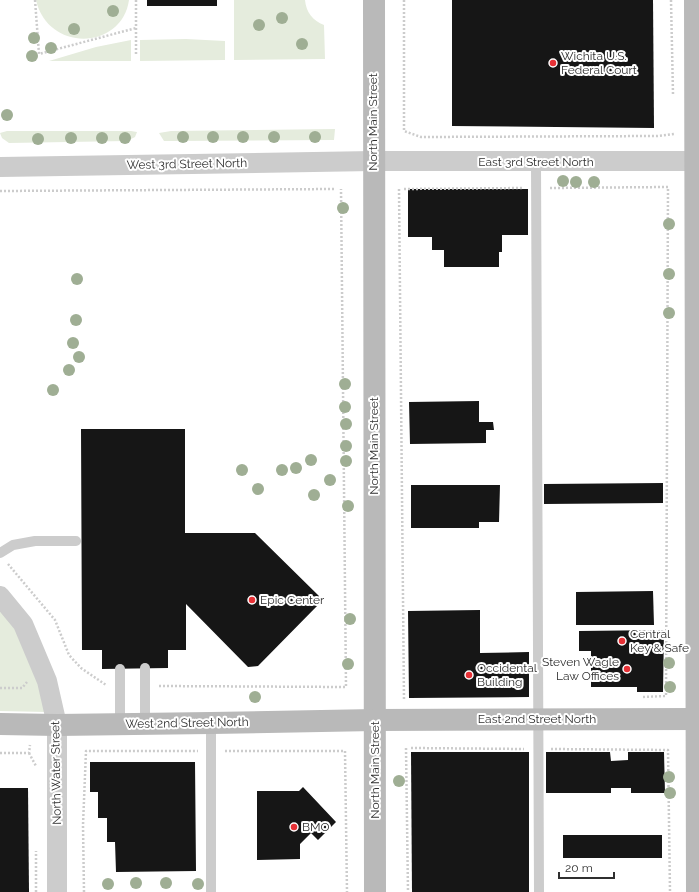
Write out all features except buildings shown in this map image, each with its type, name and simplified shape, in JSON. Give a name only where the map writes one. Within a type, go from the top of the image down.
[{"type":"street","name":"North Main Street","points":[[374,0],[375,892]]},
{"type":"street","points":[[694,0],[697,35],[697,892]]},
{"type":"street","name":"East 3rd Street North","points":[[373,161],[697,161]]},
{"type":"street","name":"West 3rd Street North","points":[[0,167],[373,161]]},
{"type":"street","name":"North Water Street","points":[[0,596],[23,624],[47,681],[57,725],[57,892]]},
{"type":"street","name":"East 2nd Street North","points":[[375,720],[698,719]]},
{"type":"street","name":"West 2nd Street North","points":[[0,724],[57,725],[375,720]]},
{"type":"lane","points":[[536,162],[539,892]]},
{"type":"lane","points":[[2,556],[13,545],[35,541],[76,541]]},
{"type":"lane","points":[[145,668],[145,724]]},
{"type":"lane","points":[[120,669],[120,724]]},
{"type":"lane","points":[[211,723],[211,892]]},
{"type":"path","points":[[35,0],[39,54],[136,28]]},
{"type":"path","points":[[136,0],[136,56]]},
{"type":"path","points":[[404,0],[404,131],[421,137],[657,136],[674,134],[674,126]]},
{"type":"path","points":[[672,0],[673,94]]},
{"type":"path","points":[[0,191],[336,189]]},
{"type":"path","points":[[145,686],[346,687],[341,189]]},
{"type":"path","points":[[2,556],[55,620],[69,655],[81,668],[104,684],[120,686]]},
{"type":"path","points":[[0,688],[22,688],[28,682]]},
{"type":"path","points":[[30,745],[29,753],[36,764],[36,772]]},
{"type":"path","points":[[406,748],[408,892]]},
{"type":"path","points":[[411,748],[668,750],[670,892]]},
{"type":"path","points":[[84,892],[83,825],[86,751],[345,751],[347,892]]},
{"type":"path","points":[[0,753],[29,753]]},
{"type":"path","points":[[36,844],[36,892]]},
{"type":"green space","points":[[36,0],[129,0],[123,17],[113,29],[100,36],[84,39],[69,36],[55,29],[43,17]]},
{"type":"green space","points":[[234,0],[305,0],[311,16],[324,25],[325,59],[234,60]]},
{"type":"green space","points":[[186,39],[225,41],[225,60],[140,61],[140,40]]},
{"type":"green space","points":[[131,40],[131,61],[49,61],[96,47]]},
{"type":"green space","points":[[335,129],[334,140],[164,141],[159,133],[171,131]]},
{"type":"green space","points":[[7,131],[137,132],[135,137],[127,141],[9,143],[2,138],[0,133]]},
{"type":"green space","points":[[0,610],[18,631],[37,674],[46,712],[0,711]]},
{"type":"place","name":"Wichita U.S. Federal Court","points":[[553,63]]},
{"type":"place","name":"Epic Center","points":[[252,600]]},
{"type":"place","name":"Central Key & Safe","points":[[622,641]]},
{"type":"place","name":"Steven Wagle Law Offices","points":[[627,669]]},
{"type":"place","name":"Occidental Building","points":[[469,675]]},
{"type":"place","name":"BMO","points":[[294,827]]}]
